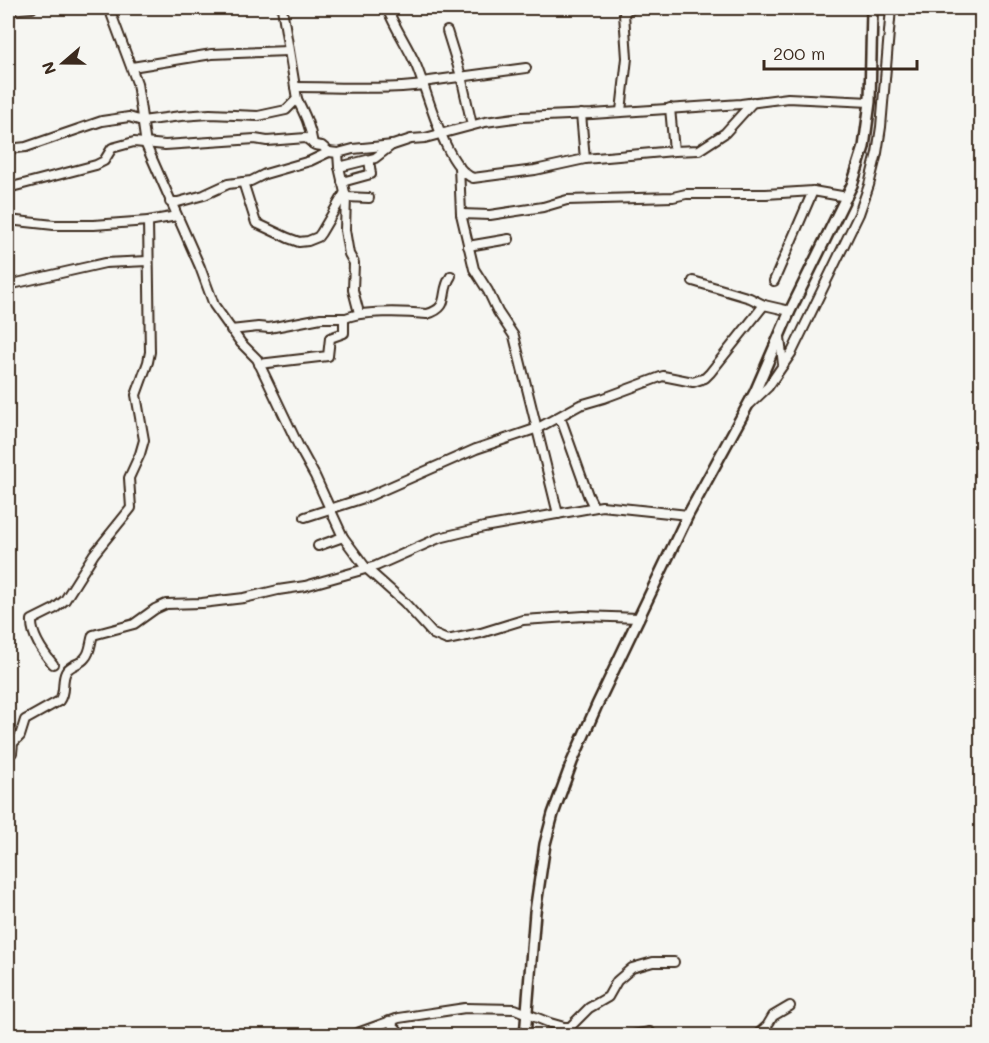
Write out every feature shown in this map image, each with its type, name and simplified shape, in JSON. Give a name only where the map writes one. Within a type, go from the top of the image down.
[{"type":"main road","points":[[525,1035],[537,900],[545,844],[553,814],[593,714],[688,515],[746,408],[790,311],[847,197],[864,147],[870,102],[872,8]]},
{"type":"street","points":[[8,10],[33,8]]},
{"type":"street","points":[[109,8],[137,83],[146,145],[200,267],[214,305],[259,364],[343,537],[366,568],[404,602],[433,634],[447,640],[524,620],[584,616],[639,618]]},
{"type":"street","points":[[282,8],[297,99],[312,130],[313,144]]},
{"type":"street","points":[[387,8],[423,84],[450,154],[467,176],[477,178],[535,170],[585,159],[702,149],[724,133],[753,102]]},
{"type":"street","points":[[621,111],[627,67],[624,14],[627,10],[634,8]]},
{"type":"street","points":[[746,408],[768,387],[792,352],[813,312],[837,255],[859,214],[869,185],[879,139],[891,8]]},
{"type":"street","points":[[447,31],[461,76],[472,125]]},
{"type":"street","points":[[132,67],[212,54],[288,51]]},
{"type":"street","points":[[295,87],[338,86],[365,89],[423,84],[461,76],[526,68]]},
{"type":"street","points":[[170,202],[208,194],[228,184],[243,182],[309,161],[329,152],[338,153],[393,144],[472,125],[522,117],[788,98],[870,102]]},
{"type":"street","points":[[8,149],[26,147],[102,121],[129,117],[142,121],[210,114],[258,116],[286,110],[297,99]]},
{"type":"street","points":[[670,108],[674,151]]},
{"type":"street","points":[[580,114],[585,159]]},
{"type":"street","points":[[8,188],[96,165],[104,161],[112,148],[134,142],[146,145],[306,138],[329,152]]},
{"type":"street","points":[[339,167],[369,160],[393,144]]},
{"type":"street","points":[[338,153],[345,195],[345,230],[349,254],[354,263],[353,290],[359,313]]},
{"type":"street","points":[[342,182],[371,174],[369,160]]},
{"type":"street","points":[[459,165],[461,214],[474,269],[514,336],[558,514]]},
{"type":"street","points":[[243,182],[256,223],[299,242],[318,237],[345,195]]},
{"type":"street","points":[[461,214],[490,215],[543,207],[567,200],[686,194],[778,194],[813,191],[847,197]]},
{"type":"street","points":[[774,281],[813,191]]},
{"type":"street","points":[[345,195],[369,198]]},
{"type":"street","points":[[8,220],[61,226],[148,221],[177,216]]},
{"type":"street","points":[[53,664],[41,649],[34,633],[32,620],[54,609],[65,600],[94,554],[131,508],[129,478],[144,443],[136,395],[150,352],[148,221]]},
{"type":"street","points":[[468,246],[509,239]]},
{"type":"street","points":[[8,285],[105,263],[148,261]]},
{"type":"street","points":[[231,330],[269,328],[318,318],[344,318],[359,313],[433,312],[444,303],[445,286],[451,276]]},
{"type":"street","points":[[693,281],[750,298],[764,305],[790,311]]},
{"type":"street","points":[[305,518],[375,493],[476,449],[538,428],[580,405],[661,377],[689,382],[705,378],[764,305]]},
{"type":"street","points":[[259,364],[328,356],[330,338],[344,333],[344,318]]},
{"type":"street","points":[[780,332],[783,365]]},
{"type":"street","points":[[557,418],[562,422],[594,507]]},
{"type":"street","points":[[8,755],[13,752],[13,743],[20,736],[25,720],[60,701],[66,672],[87,656],[94,634],[134,624],[166,604],[187,602],[197,604],[248,598],[305,586],[381,564],[397,555],[448,535],[546,515],[602,506],[688,515]]},
{"type":"street","points":[[318,546],[343,537]]},
{"type":"street","points":[[349,1035],[366,1031],[389,1021],[465,1008],[513,1009],[550,1023],[571,1027],[590,1008],[608,997],[617,981],[632,968],[642,963],[674,962]]},
{"type":"street","points":[[756,1035],[767,1026],[773,1016],[790,1006]]},
{"type":"street","points":[[389,1021],[403,1035]]},
{"type":"street","points":[[627,1035],[646,1032],[654,1035]]}]
